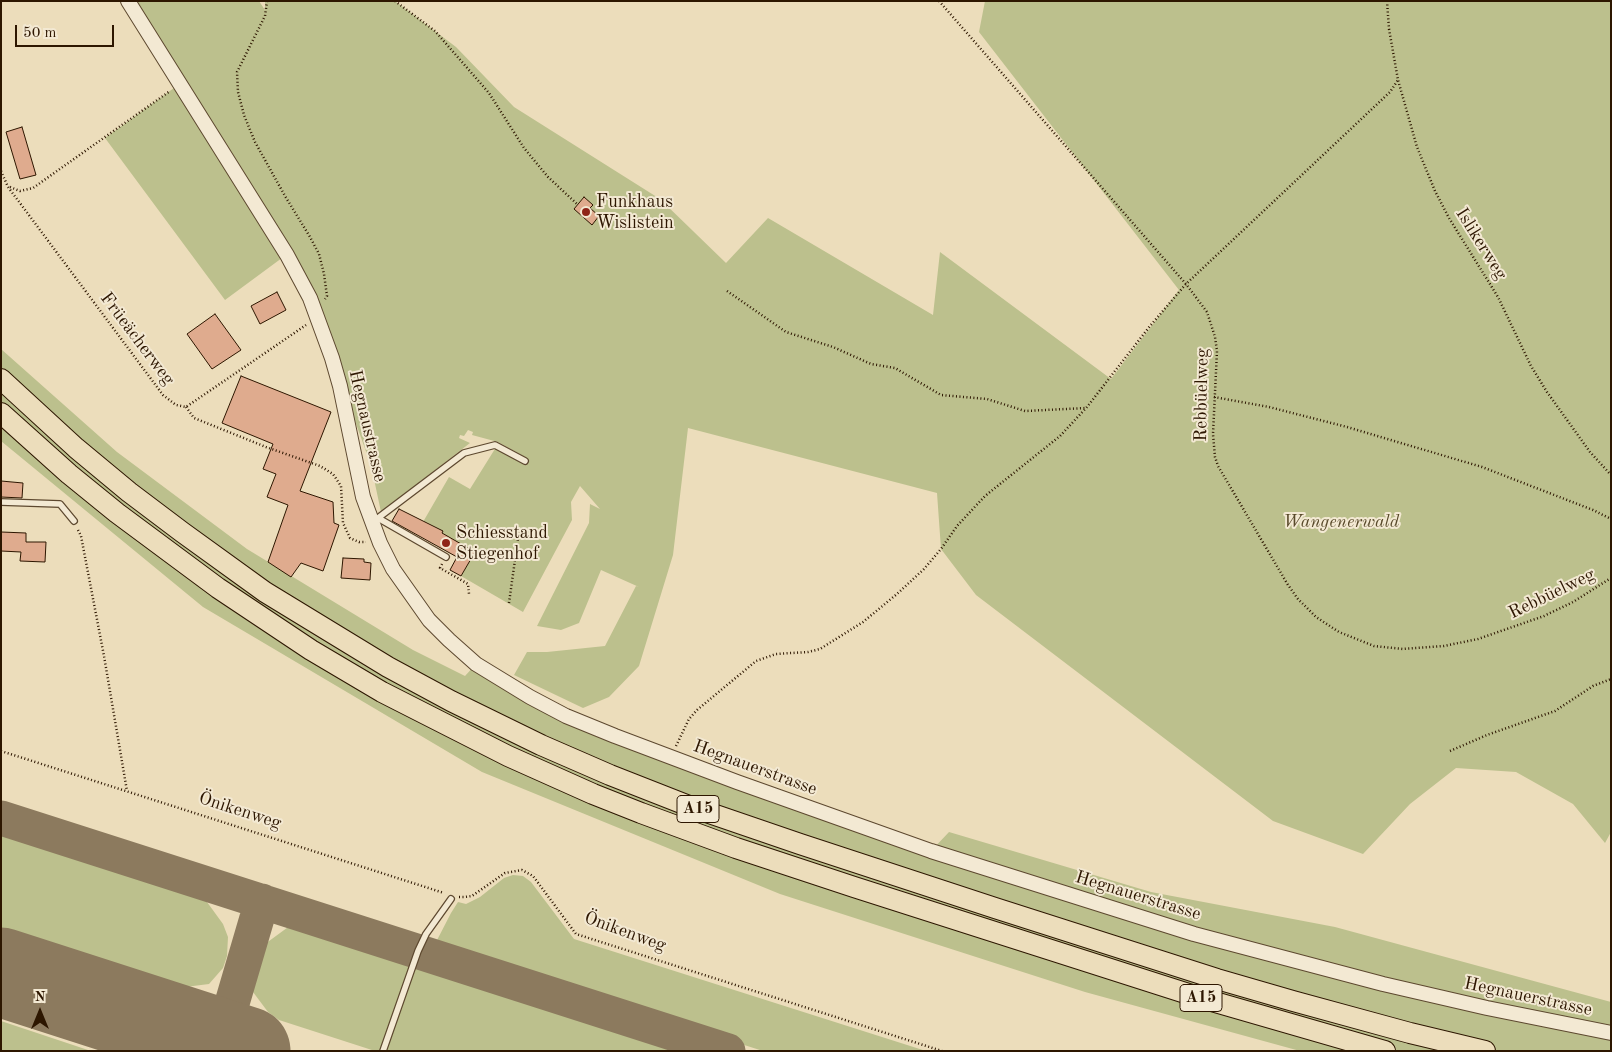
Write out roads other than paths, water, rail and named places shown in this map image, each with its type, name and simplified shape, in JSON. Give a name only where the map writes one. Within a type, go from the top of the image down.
[{"type":"highway","name":"A15","points":[[1,380],[129,492],[258,587],[388,667],[451,701],[541,745],[689,806],[995,908],[1284,998],[1485,1051]]},
{"type":"highway","name":"A15","points":[[1,413],[69,474],[117,513],[218,588],[311,650],[358,678],[508,756],[594,794],[669,823],[854,888],[1201,998],[1385,1051]]},
{"type":"street","name":"Hegnaustrasse","points":[[128,1],[287,255],[310,298],[332,358],[340,386],[358,476],[374,519],[380,543],[393,569],[429,620],[476,664],[517,690],[566,716],[669,756]]},
{"type":"street","name":"Hegnauerstrasse","points":[[669,756],[746,786],[931,851],[1194,934],[1384,984],[1611,1034]]},
{"type":"lane","points":[[446,557],[374,519],[464,453],[495,446],[525,461]]},
{"type":"lane","points":[[1,502],[60,504],[74,521]]},
{"type":"lane","points":[[383,1051],[418,951],[426,934],[450,896]]},
{"type":"place","name":"Funkhaus Wislistein","points":[[586,212]]},
{"type":"place","name":"Schiesstand Stiegenhof","points":[[446,543]]},
{"type":"park label","name":"Wangenerwald","points":[[1341,522]]}]
